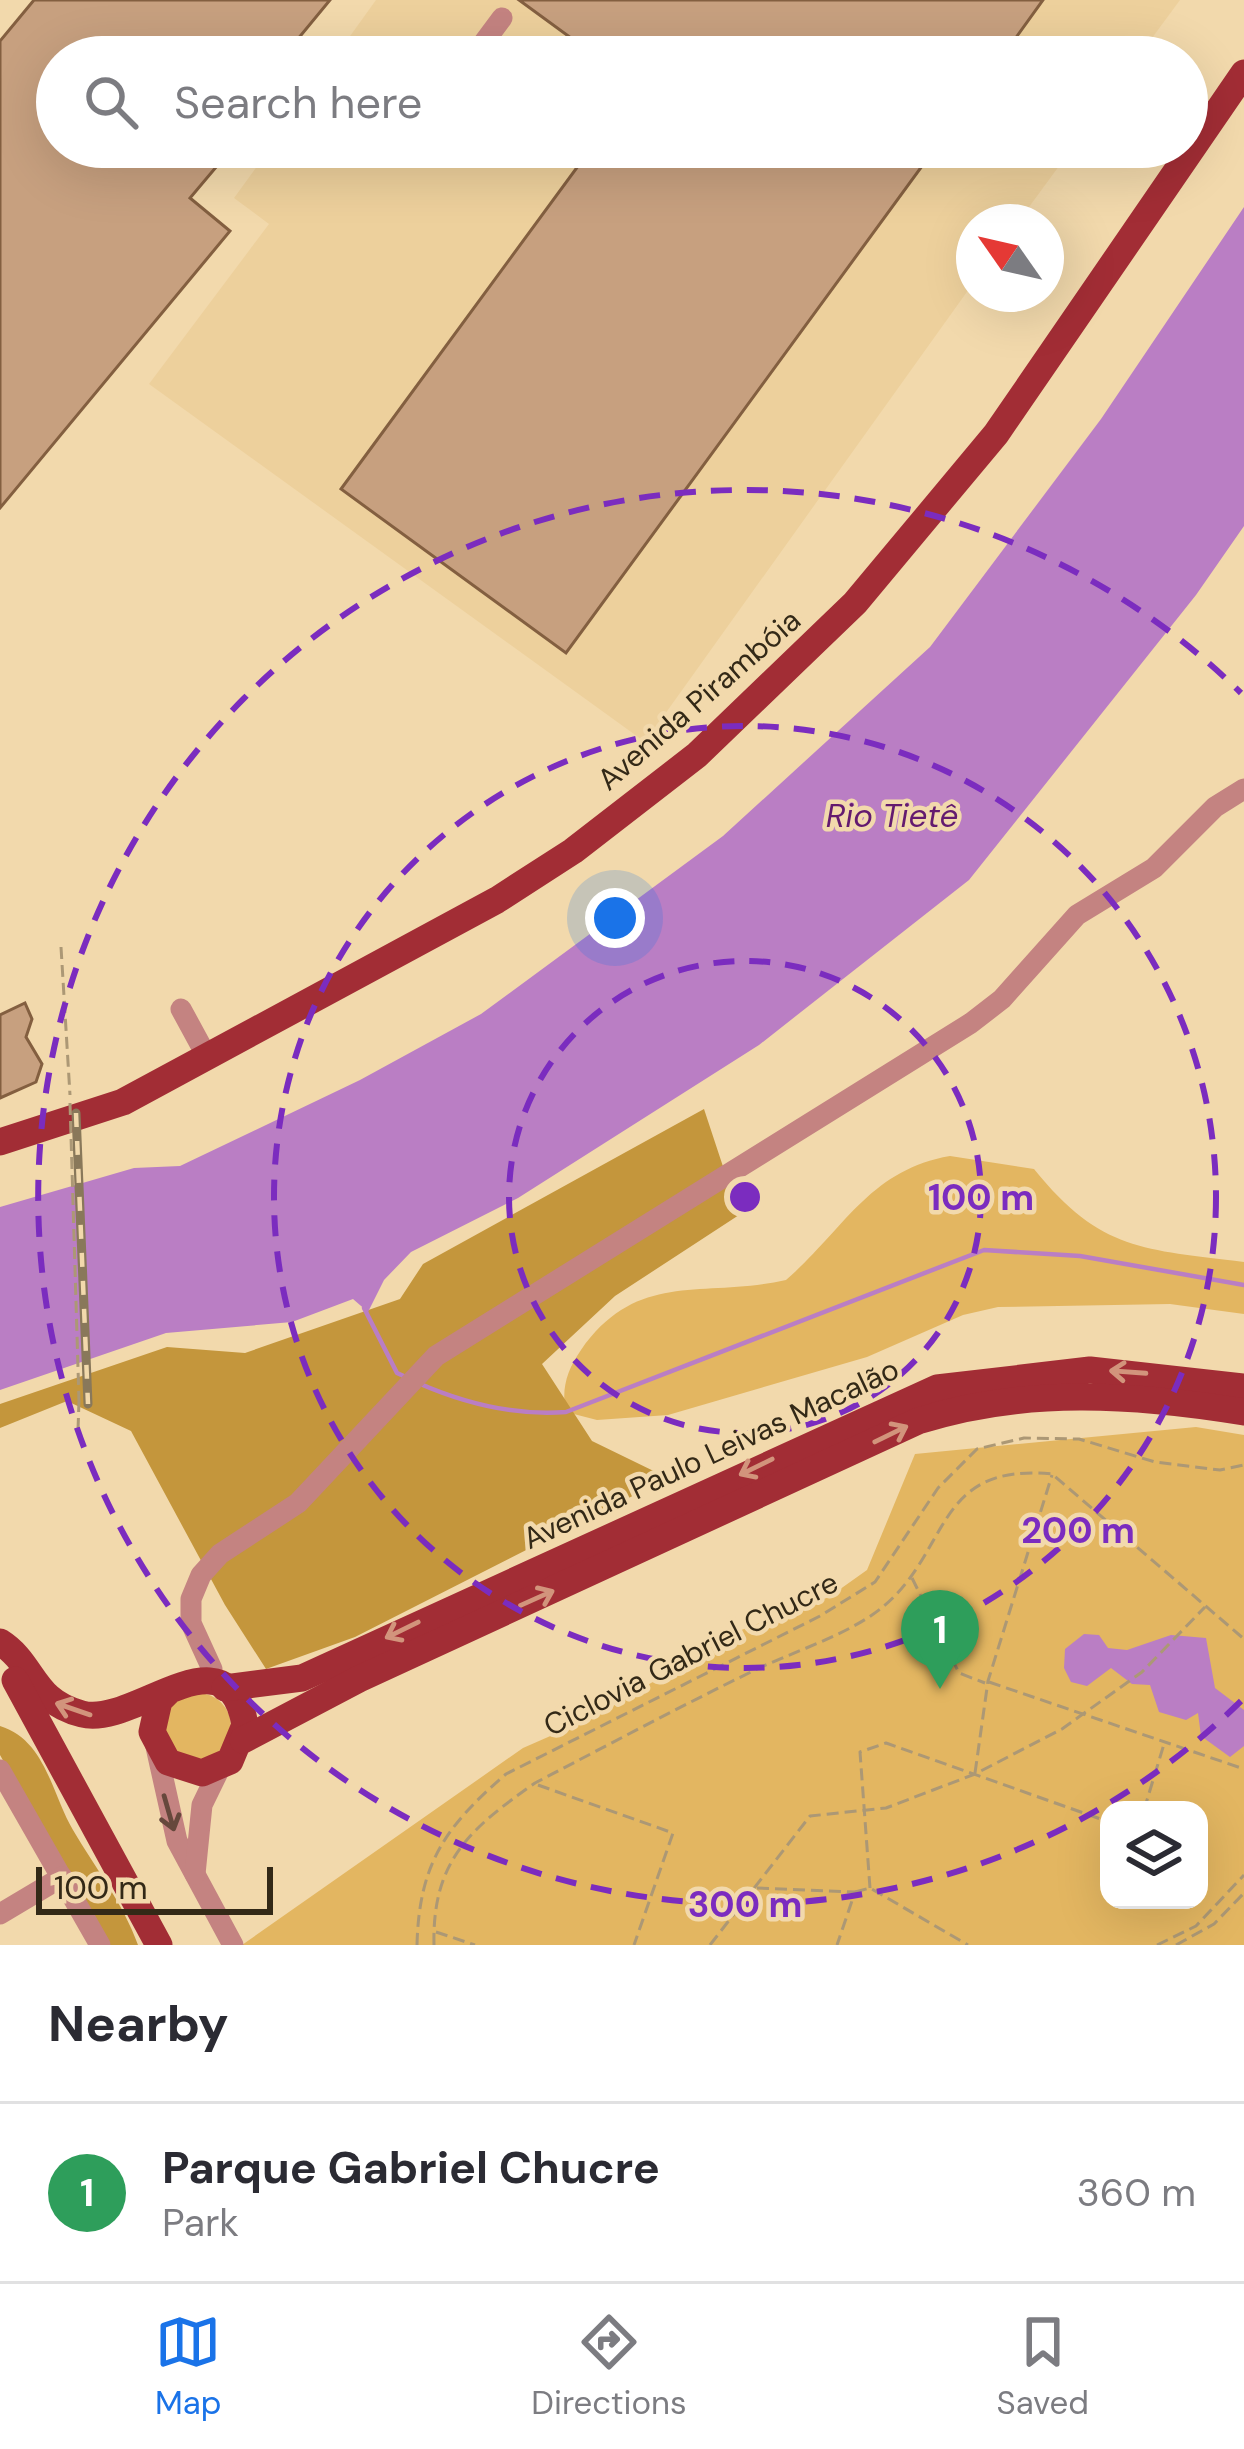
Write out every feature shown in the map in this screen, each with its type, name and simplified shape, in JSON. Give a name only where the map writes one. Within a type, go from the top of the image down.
[{"type":"main road","name":"Avenida Pirambóia","points":[[1208,125],[1244,73]]},
{"type":"main road","name":"Avenida Pirambóia","points":[[0,1142],[123,1102],[497,900],[573,850],[697,755],[798,662],[907,543],[996,434],[1179,168]]},
{"type":"main road","name":"Avenida Paulo Leivas Macalão","points":[[218,1685],[302,1678],[937,1388],[1090,1370],[1244,1387]]},
{"type":"main road","name":"Avenida Paulo Leivas Macalão","points":[[243,1740],[359,1679],[918,1421],[994,1401],[1052,1397],[1164,1400],[1244,1412]]},
{"type":"main road","points":[[0,1642],[39,1693],[88,1716],[119,1713],[170,1690],[197,1679],[218,1685],[243,1711],[243,1740],[220,1768],[184,1771],[157,1747],[153,1716],[170,1690]]},
{"type":"main road","points":[[0,1654],[159,1945]]},
{"type":"street","points":[[489,36],[502,18]]},
{"type":"street","points":[[218,1685],[191,1623],[191,1599],[202,1575],[220,1554],[298,1502],[422,1370],[971,1023],[1002,999],[1077,915],[1154,868],[1215,807],[1244,789]]},
{"type":"street","points":[[181,1009],[206,1055]]},
{"type":"street","points":[[157,1747],[167,1810],[233,1945]]},
{"type":"street","points":[[195,1875],[202,1804],[220,1768]]},
{"type":"street","points":[[0,1771],[100,1945]]},
{"type":"street","points":[[0,1914],[62,1877]]},
{"type":"path","points":[[61,947],[78,1430]]},
{"type":"path","name":"Ciclovia Gabriel Chucre","points":[[417,1945],[425,1874],[441,1839],[469,1806],[506,1774],[820,1616],[875,1582],[938,1488],[976,1449],[1024,1438],[1079,1439],[1154,1462],[1220,1470],[1244,1465]]},
{"type":"path","points":[[434,1945],[439,1892],[459,1844],[535,1783],[873,1614],[910,1575],[954,1506],[979,1480],[1015,1470],[1052,1474],[1244,1639]]},
{"type":"path","points":[[975,1774],[987,1683],[1052,1474]]},
{"type":"path","points":[[910,1575],[959,1673],[1244,1769]]},
{"type":"path","points":[[710,1945],[810,1816],[886,1808],[975,1774],[1083,1714],[1142,1672],[1207,1605]]},
{"type":"path","points":[[1147,1801],[1165,1742]]},
{"type":"path","points":[[870,1888],[860,1752],[886,1743],[1100,1819]]},
{"type":"path","points":[[535,1783],[674,1833],[634,1945]]},
{"type":"path","points":[[1157,1945],[1196,1926],[1244,1875]]},
{"type":"path","points":[[754,1888],[855,1892],[870,1888],[968,1945]]},
{"type":"path","points":[[837,1945],[855,1892]]},
{"type":"path","points":[[1176,1945],[1214,1924],[1244,1893]]},
{"type":"path","points":[[434,1931],[475,1945]]},
{"type":"shaded area","points":[[376,0],[1180,0],[1153,36],[350,36]]},
{"type":"shaded area","points":[[256,168],[1058,168],[1031,204],[956,204],[956,307],[645,742],[149,384],[269,224],[234,198]]},
{"type":"shaded area","points":[[704,1109],[739,1215],[615,1296],[542,1364],[592,1441],[668,1478],[355,1637],[266,1669],[225,1605],[131,1431],[67,1401],[0,1428],[0,1404],[167,1347],[245,1353],[400,1299],[423,1264]]},
{"type":"shaded area","points":[[950,1156],[1034,1169],[1081,1217],[1127,1242],[1244,1262],[1244,1314],[1170,1304],[998,1307],[963,1315],[867,1357],[668,1415],[597,1420],[566,1412],[565,1388],[576,1357],[625,1308],[674,1292],[786,1280],[878,1188],[922,1163]]},
{"type":"shaded area","points":[[1196,1427],[1244,1435],[1244,1945],[242,1945],[523,1748],[596,1716],[736,1632],[829,1597],[867,1570],[915,1454]]},
{"type":"shaded area","points":[[198,1693],[221,1703],[231,1726],[221,1749],[198,1759],[175,1749],[165,1726],[175,1703]]},
{"type":"shaded area","points":[[0,1726],[28,1743],[38,1756],[73,1830],[117,1900],[138,1945],[107,1945],[0,1755]]},
{"type":"water","name":"Rio Tietê","points":[[1244,207],[1244,526],[1196,595],[969,880],[759,1045],[518,1198],[411,1252],[384,1280],[368,1312],[353,1299],[292,1322],[166,1333],[0,1390],[0,1207],[134,1168],[180,1166],[360,1080],[481,1014],[723,836],[930,647],[1101,419]]},
{"type":"water","points":[[1084,1634],[1099,1635],[1108,1648],[1127,1650],[1171,1635],[1206,1638],[1215,1688],[1244,1710],[1244,1746],[1230,1757],[1201,1736],[1198,1713],[1186,1720],[1159,1712],[1150,1685],[1132,1684],[1111,1668],[1087,1686],[1071,1682],[1064,1668],[1065,1649]]},
{"type":"building","points":[[34,0],[330,0],[300,36],[36,36],[36,168],[215,168],[190,198],[230,231],[0,508],[0,41]]},
{"type":"building","points":[[519,0],[1043,0],[1017,36],[568,36]]},
{"type":"building","points":[[577,168],[921,168],[566,653],[341,489]]},
{"type":"building","points":[[25,1003],[32,1019],[26,1037],[42,1064],[36,1082],[0,1098],[0,1015]]},
{"type":"waterway","points":[[418,1383],[491,1407],[566,1412],[984,1250],[1080,1256],[1244,1285]]},
{"type":"waterway","points":[[364,1308],[397,1373],[408,1378]]},
{"type":"railway","points":[[76,1113],[88,1404]]},
{"type":"place","name":"Parque Gabriel Chucre","points":[[940,1689]]}]
